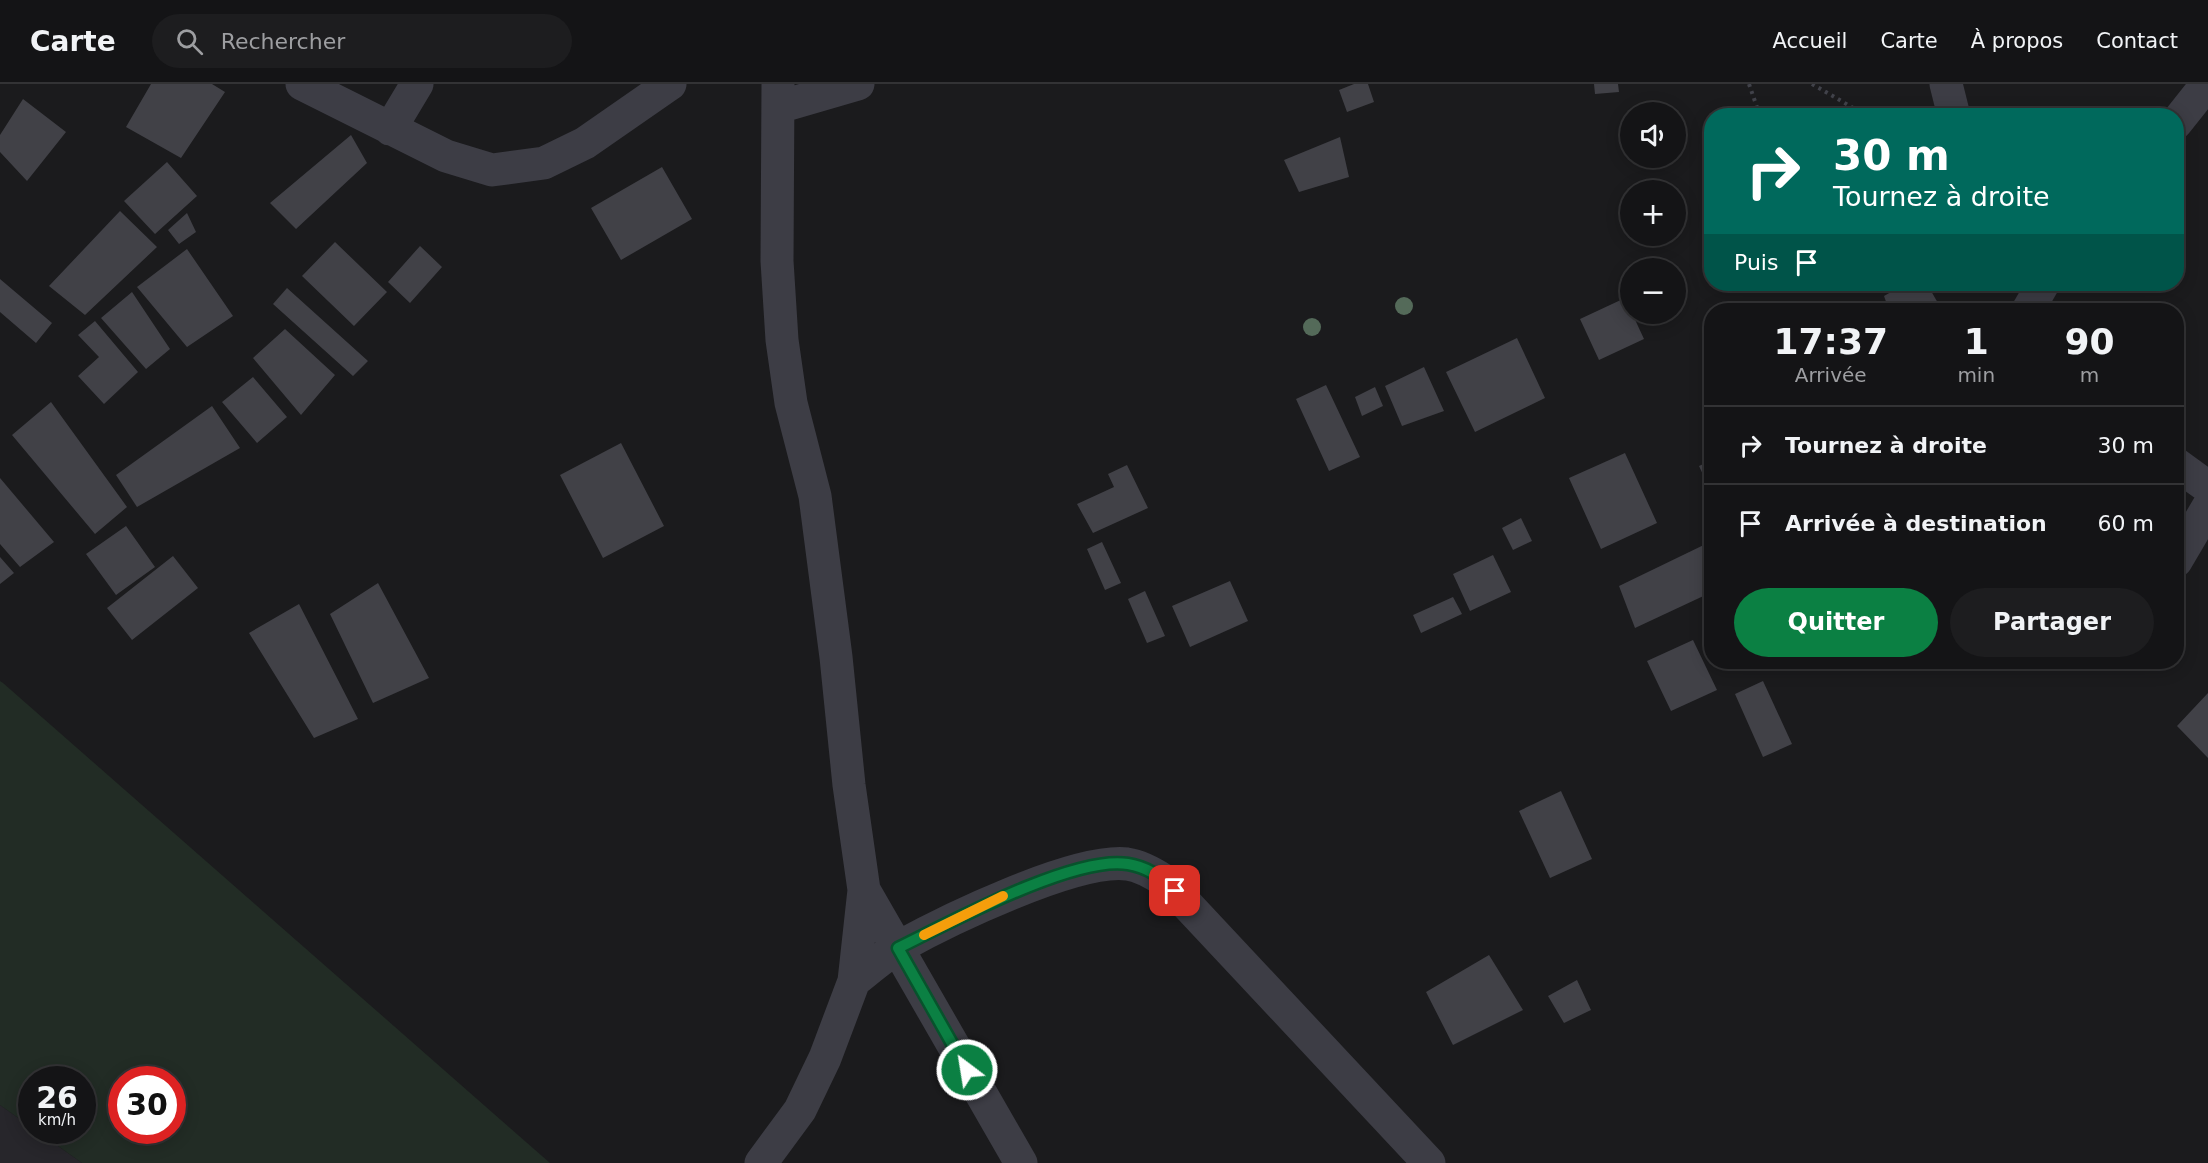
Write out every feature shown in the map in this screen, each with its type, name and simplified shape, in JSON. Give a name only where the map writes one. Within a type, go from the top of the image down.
[{"type":"street","points":[[302,84],[446,156],[492,170],[544,163],[585,142],[670,84]]},
{"type":"street","points":[[390,129],[417,84]]},
{"type":"street","points":[[761,1163],[800,1110],[825,1058],[854,981],[864,890],[849,785],[836,657],[815,496],[791,403],[782,340],[777,261],[778,96],[858,84]]},
{"type":"street","points":[[1946,84],[1952,108]]},
{"type":"street","points":[[2184,113],[2206,84]]},
{"type":"street","points":[[2184,470],[2208,487]]},
{"type":"street","points":[[2184,548],[2208,507]]},
{"type":"street","points":[[854,981],[898,948],[1008,894],[1085,868],[1126,864],[1146,869],[1165,880],[1429,1163]]},
{"type":"street","points":[[864,890],[1022,1163]]},
{"type":"path","points":[[1749,84],[1757,108]]},
{"type":"path","points":[[1812,84],[1853,108]]},
{"type":"shaded area","points":[[0,681],[550,1163],[82,1163],[55,1144],[96,1144],[96,1066],[18,1066],[18,1118],[0,1105]]},
{"type":"shaded area","points":[[0,1105],[18,1118],[18,1144],[55,1144],[82,1163],[0,1163]]},
{"type":"building","points":[[151,84],[212,84],[225,92],[181,158],[126,127]]},
{"type":"building","points":[[1354,84],[1368,84],[1374,102],[1347,112],[1339,90]]},
{"type":"building","points":[[1594,84],[1618,84],[1619,92],[1595,94]]},
{"type":"building","points":[[23,99],[66,132],[27,181],[0,152],[0,135]]},
{"type":"building","points":[[351,135],[367,163],[296,229],[270,203]]},
{"type":"building","points":[[1340,137],[1349,177],[1299,192],[1284,160]]},
{"type":"building","points":[[167,162],[197,196],[155,234],[124,201]]},
{"type":"building","points":[[662,167],[692,219],[621,260],[591,208]]},
{"type":"building","points":[[120,211],[157,247],[85,315],[49,286]]},
{"type":"building","points":[[187,213],[196,232],[179,244],[168,230]]},
{"type":"building","points":[[335,242],[387,292],[354,326],[302,276]]},
{"type":"building","points":[[420,246],[442,267],[410,303],[388,282]]},
{"type":"building","points":[[187,249],[233,316],[187,347],[137,287]]},
{"type":"building","points":[[0,279],[52,323],[36,343],[0,312]]},
{"type":"building","points":[[287,288],[368,361],[353,376],[273,304]]},
{"type":"building","points":[[1893,291],[1931,291],[1938,303],[1886,303],[1884,296]]},
{"type":"building","points":[[132,292],[170,349],[146,369],[101,318]]},
{"type":"building","points":[[1620,300],[1620,324],[1637,324],[1644,339],[1599,360],[1580,319]]},
{"type":"building","points":[[95,321],[138,372],[104,404],[78,376],[99,357],[78,335]]},
{"type":"building","points":[[285,329],[335,375],[301,415],[253,358]]},
{"type":"building","points":[[1517,338],[1545,398],[1475,432],[1446,372]]},
{"type":"building","points":[[1424,367],[1444,411],[1402,426],[1385,386]]},
{"type":"building","points":[[253,377],[287,417],[257,443],[222,402]]},
{"type":"building","points":[[1326,385],[1360,457],[1329,471],[1296,399]]},
{"type":"building","points":[[1375,387],[1383,406],[1362,416],[1355,397]]},
{"type":"building","points":[[51,402],[127,507],[95,534],[12,435]]},
{"type":"building","points":[[212,406],[240,448],[137,507],[116,475]]},
{"type":"building","points":[[621,443],[664,526],[603,558],[560,475]]},
{"type":"building","points":[[1625,453],[1657,523],[1601,549],[1569,478]]},
{"type":"building","points":[[1704,464],[1704,477],[1699,466]]},
{"type":"building","points":[[1127,465],[1148,508],[1093,533],[1077,504],[1114,487],[1108,474]]},
{"type":"building","points":[[0,478],[54,542],[20,567],[0,544]]},
{"type":"building","points":[[1521,518],[1532,541],[1513,550],[1502,528]]},
{"type":"building","points":[[126,526],[155,567],[116,595],[86,554]]},
{"type":"building","points":[[1102,542],[1121,583],[1105,590],[1087,549]]},
{"type":"building","points":[[1704,545],[1704,596],[1635,628],[1619,586]]},
{"type":"building","points":[[1493,555],[1511,592],[1470,611],[1453,574]]},
{"type":"building","points":[[173,556],[198,588],[132,640],[107,608]]},
{"type":"building","points":[[0,557],[14,573],[0,584]]},
{"type":"building","points":[[1230,581],[1248,621],[1190,647],[1172,606]]},
{"type":"building","points":[[378,583],[429,678],[373,703],[330,614]]},
{"type":"building","points":[[1145,591],[1165,636],[1147,643],[1128,599]]},
{"type":"building","points":[[1453,597],[1462,614],[1421,633],[1413,615]]},
{"type":"building","points":[[299,604],[358,719],[314,738],[249,633]]},
{"type":"building","points":[[1693,640],[1704,663],[1704,669],[1707,669],[1717,690],[1671,711],[1647,661]]},
{"type":"building","points":[[1763,681],[1792,744],[1763,757],[1735,694]]},
{"type":"building","points":[[2208,693],[2208,758],[2177,726]]},
{"type":"building","points":[[1561,791],[1592,859],[1550,878],[1519,811]]},
{"type":"building","points":[[1489,955],[1523,1010],[1453,1045],[1426,992]]},
{"type":"building","points":[[1577,980],[1591,1010],[1564,1023],[1548,996]]},
{"type":"slow traffic","points":[[924,935],[1003,896]]},
{"type":"route","points":[[967,1070],[898,948],[1008,894],[1085,868],[1126,864],[1146,869],[1165,880],[1175,891]]}]
